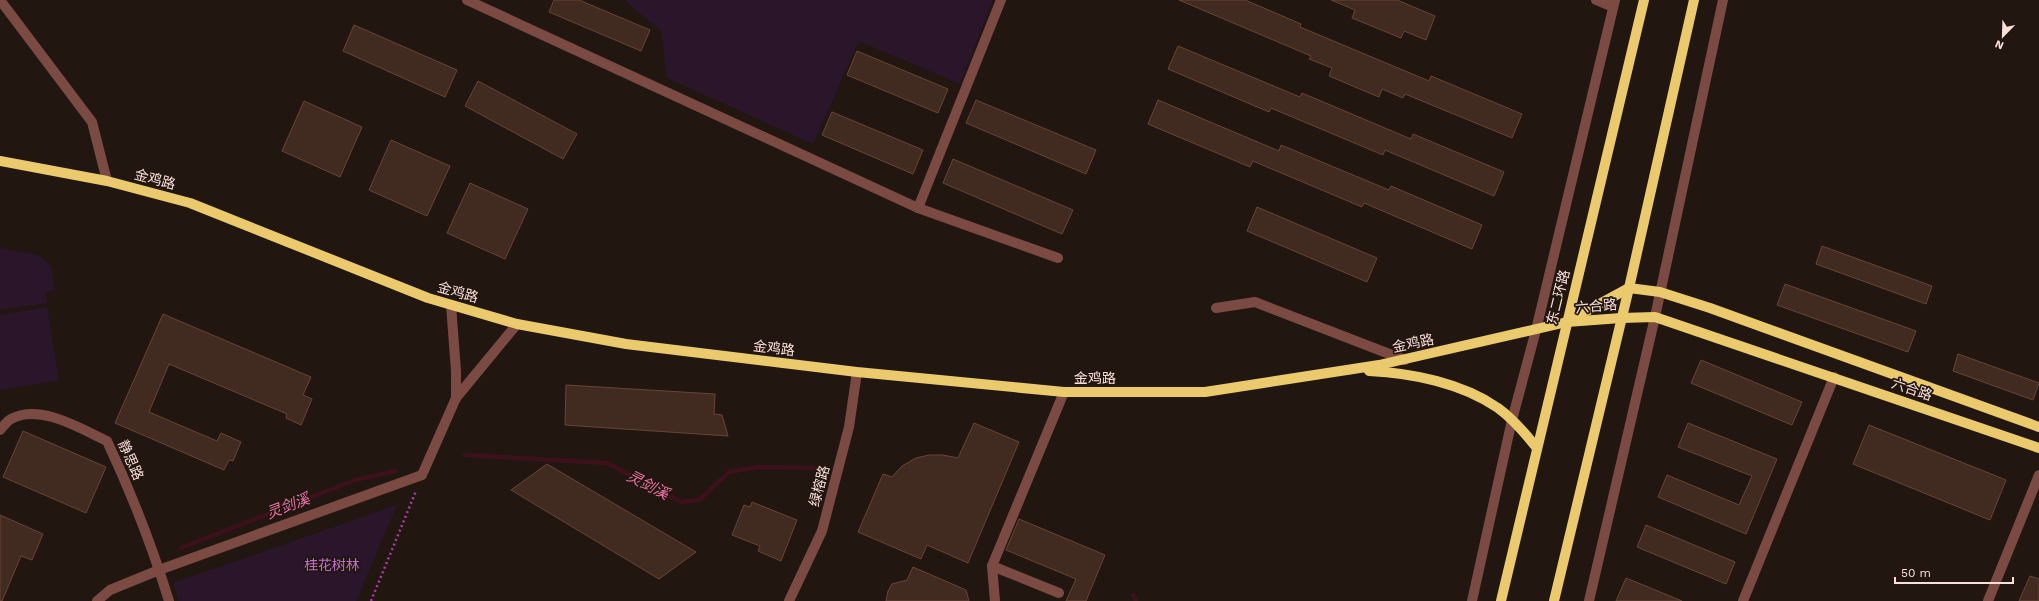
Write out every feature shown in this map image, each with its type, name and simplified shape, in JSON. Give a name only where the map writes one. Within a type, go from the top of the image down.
[{"type":"main road","name":"东二环路","points":[[1501,601],[1536,447],[1644,0]]},
{"type":"main road","points":[[1554,601],[1629,288],[1694,0]]},
{"type":"main road","name":"金鸡路","points":[[0,161],[107,181],[190,203],[428,298],[517,324],[626,344],[857,372],[1064,392],[1205,392],[1351,370],[1405,360],[1567,322]]},
{"type":"main road","name":"六合路","points":[[1567,322],[1629,288],[1660,292],[1710,308],[2039,427]]},
{"type":"main road","name":"六合路","points":[[1567,322],[1655,317],[2039,448]]},
{"type":"main road","points":[[1351,370],[1390,372],[1448,385],[1483,399],[1498,408],[1512,420],[1536,447]]},
{"type":"street","points":[[0,0],[92,122],[107,181]]},
{"type":"street","points":[[467,0],[918,208],[1058,258]]},
{"type":"street","points":[[918,208],[1001,0]]},
{"type":"street","points":[[1472,601],[1512,420],[1536,330],[1614,3],[1596,0]]},
{"type":"street","points":[[1589,601],[1655,317],[1723,0]]},
{"type":"street","points":[[1216,308],[1255,302],[1405,360]]},
{"type":"street","points":[[451,305],[456,371],[456,398]]},
{"type":"street","points":[[97,601],[110,590],[159,570],[422,475],[456,398],[517,324]]},
{"type":"street","name":"绿榕路","points":[[789,601],[822,531],[849,427],[857,372]]},
{"type":"street","points":[[1743,601],[1834,377]]},
{"type":"street","points":[[995,601],[992,566],[1064,392]]},
{"type":"street","name":"静思路","points":[[0,430],[11,419],[31,414],[51,416],[107,440],[123,475],[159,570],[169,601]]},
{"type":"street","points":[[1988,601],[2039,475]]},
{"type":"street","points":[[992,566],[1059,594]]},
{"type":"path","points":[[371,601],[422,475]]},
{"type":"green space","points":[[624,0],[993,0],[960,84],[859,41],[813,144],[667,78],[661,31]]},
{"type":"green space","points":[[0,248],[38,255],[51,266],[55,290],[45,292],[47,303],[0,310]]},
{"type":"green space","points":[[47,307],[59,380],[0,390],[0,315]]},
{"type":"green space","name":"桂花树林","points":[[397,505],[356,601],[179,601],[173,583]]},
{"type":"building","points":[[554,0],[579,0],[650,30],[641,51],[549,12]]},
{"type":"building","points":[[1179,0],[1245,0],[1301,24],[1300,27],[1429,81],[1431,76],[1522,114],[1512,138],[1405,94],[1403,98],[1382,89],[1379,97],[1329,76],[1332,68],[1309,59],[1311,56]]},
{"type":"building","points":[[1331,0],[1397,0],[1435,16],[1426,40],[1404,31],[1401,38],[1352,18],[1355,10]]},
{"type":"building","points":[[354,25],[457,70],[445,97],[343,51]]},
{"type":"building","points":[[1178,46],[1300,97],[1302,93],[1411,139],[1413,134],[1504,172],[1494,196],[1385,150],[1383,155],[1271,108],[1269,112],[1168,69]]},
{"type":"building","points":[[857,51],[948,89],[938,113],[847,75]]},
{"type":"building","points":[[478,81],[577,134],[563,159],[465,106]]},
{"type":"building","points":[[976,100],[1096,150],[1086,174],[966,123]]},
{"type":"building","points":[[1158,100],[1279,151],[1281,145],[1389,190],[1391,186],[1482,225],[1472,249],[1364,203],[1362,207],[1253,161],[1250,167],[1148,124]]},
{"type":"building","points":[[304,101],[362,127],[340,177],[282,151]]},
{"type":"building","points":[[832,112],[923,150],[913,174],[822,135]]},
{"type":"building","points":[[391,140],[450,166],[427,216],[369,190]]},
{"type":"building","points":[[953,159],[1073,210],[1062,234],[943,183]]},
{"type":"building","points":[[470,183],[528,209],[505,259],[447,233]]},
{"type":"building","points":[[1257,207],[1377,258],[1367,282],[1247,231]]},
{"type":"building","points":[[1822,246],[1932,286],[1926,304],[1816,264]]},
{"type":"building","points":[[1785,284],[1916,331],[1908,352],[1777,305]]},
{"type":"building","points":[[163,314],[311,377],[303,395],[312,399],[301,425],[286,418],[287,414],[169,364],[149,412],[217,441],[221,433],[241,442],[233,461],[229,460],[224,470],[115,423]]},
{"type":"building","points":[[1958,354],[2039,383],[2033,400],[1953,371]]},
{"type":"building","points":[[1701,360],[1802,402],[1792,425],[1691,383]]},
{"type":"building","points":[[566,385],[715,394],[714,414],[722,415],[728,436],[565,425]]},
{"type":"building","points":[[974,423],[1019,442],[968,563],[927,545],[921,559],[858,532],[883,474],[892,477],[902,466],[916,458],[929,455],[943,455],[958,458]]},
{"type":"building","points":[[1688,423],[1777,459],[1746,534],[1658,497],[1667,475],[1739,505],[1752,476],[1678,447]]},
{"type":"building","points":[[1869,425],[2006,480],[1990,520],[1853,464]]},
{"type":"building","points":[[23,431],[106,467],[86,513],[3,477]]},
{"type":"building","points":[[547,464],[696,552],[659,579],[511,490]]},
{"type":"building","points":[[752,502],[797,520],[781,561],[758,551],[760,546],[732,535],[744,505],[750,507]]},
{"type":"building","points":[[0,515],[43,534],[32,560],[21,556],[2,601],[0,601]]},
{"type":"building","points":[[1019,519],[1105,555],[1086,601],[1066,601],[1076,579],[1006,550]]},
{"type":"building","points":[[1646,525],[1735,562],[1726,584],[1637,547]]},
{"type":"building","points":[[913,567],[966,590],[969,601],[886,601],[888,591],[892,584],[907,580]]},
{"type":"building","points":[[2030,576],[2039,579],[2039,601],[2019,601]]},
{"type":"building","points":[[1626,578],[1682,601],[1616,601]]},
{"type":"waterway","name":"灵剑溪","points":[[465,455],[607,463],[681,502],[699,500],[729,472],[758,467],[822,468]]},
{"type":"waterway","name":"灵剑溪","points":[[181,548],[355,480],[396,471]]},
{"type":"waterway","name":"灵剑溪","points":[[1133,595],[1136,601]]}]
